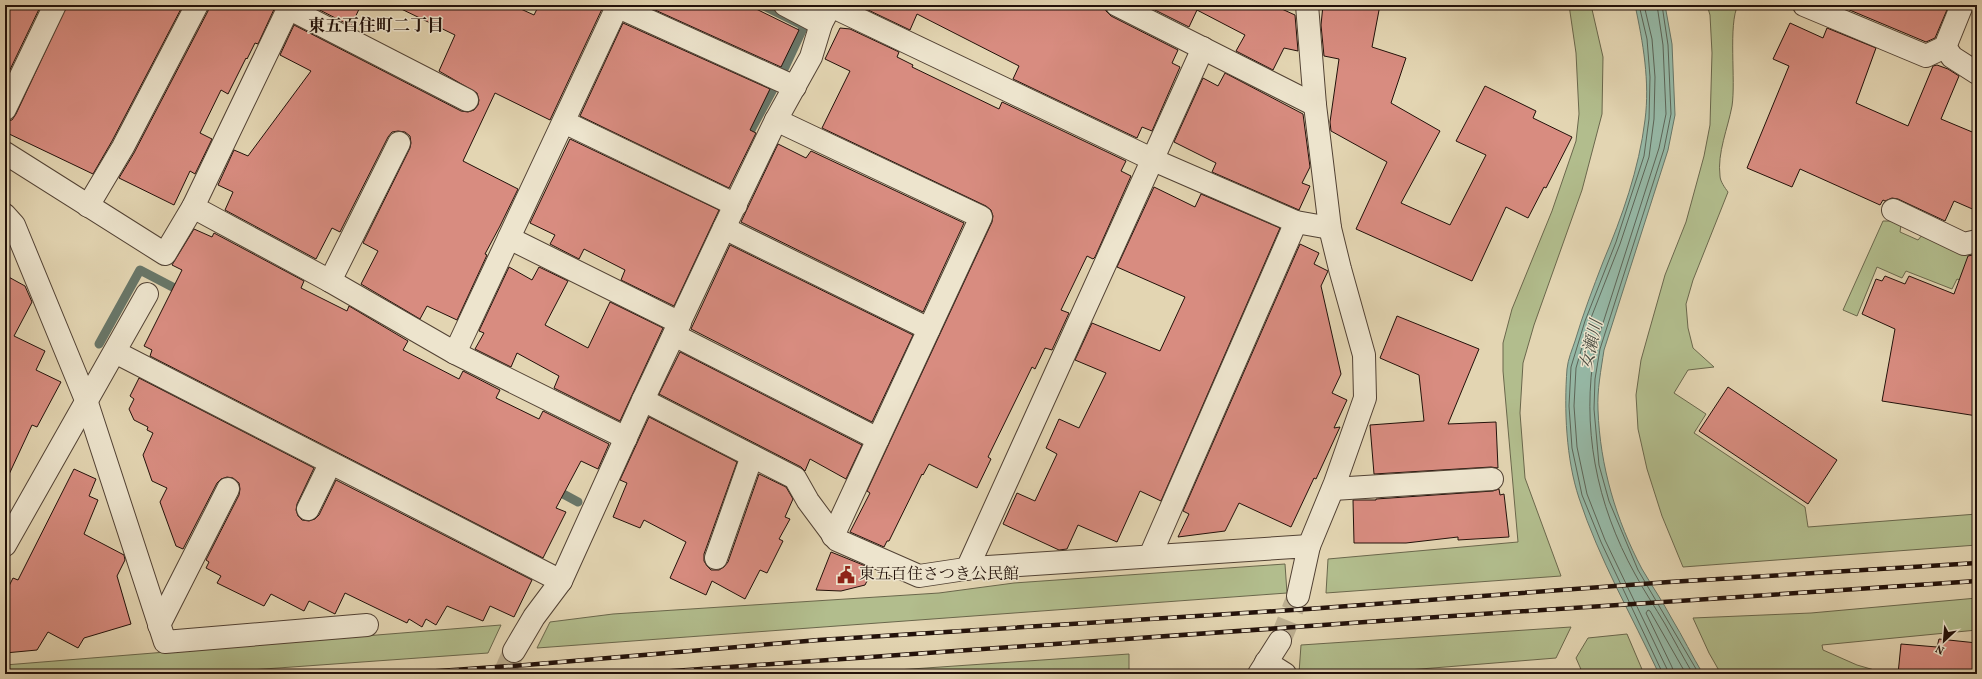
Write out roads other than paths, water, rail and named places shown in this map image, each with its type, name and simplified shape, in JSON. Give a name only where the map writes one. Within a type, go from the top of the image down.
[{"type":"street","points":[[5,109],[55,5]]},
{"type":"street","points":[[88,206],[123,147],[197,5]]},
{"type":"street","points":[[785,5],[828,11],[1153,160],[1296,222],[1330,228]]},
{"type":"street","points":[[1117,5],[1315,105]]},
{"type":"street","points":[[1298,596],[1309,546],[1333,489],[1365,398],[1364,355],[1330,228],[1315,105],[1307,5]]},
{"type":"street","points":[[1804,5],[1926,56],[1945,47],[1962,5]]},
{"type":"street","points":[[455,354],[564,122],[616,6],[795,87]]},
{"type":"street","points":[[5,152],[165,254],[193,207],[289,7],[467,100]]},
{"type":"street","points":[[514,652],[534,617],[561,581],[643,400],[724,228],[736,206],[776,120],[811,57],[828,11]]},
{"type":"street","points":[[1945,47],[1952,57],[1977,73]]},
{"type":"street","points":[[967,569],[1153,160],[1202,48]]},
{"type":"street","points":[[776,120],[981,217],[833,536]]},
{"type":"street","points":[[564,122],[736,206]]},
{"type":"street","points":[[330,281],[399,143]]},
{"type":"street","points":[[193,207],[330,281],[455,354],[626,438]]},
{"type":"street","points":[[1893,210],[1964,244],[1977,241]]},
{"type":"street","points":[[1150,556],[1296,222]]},
{"type":"street","points":[[8,227],[86,400],[164,642],[367,625]]},
{"type":"street","points":[[724,228],[929,329]]},
{"type":"street","points":[[509,238],[878,439]]},
{"type":"street","points":[[5,545],[147,294]]},
{"type":"street","points":[[115,352],[330,464],[561,581]]},
{"type":"street","points":[[643,400],[795,478],[808,501],[837,540],[919,576],[967,569],[1309,546]]},
{"type":"street","points":[[716,558],[752,456]]},
{"type":"street","points":[[308,509],[330,464]]},
{"type":"street","points":[[1333,489],[1492,479]]},
{"type":"street","points":[[159,625],[228,489]]},
{"type":"street","points":[[1280,641],[1262,668],[1285,674]]},
{"type":"water","name":"女瀬川","points":[[1635,5],[1665,5],[1672,44],[1675,115],[1668,150],[1604,350],[1598,395],[1599,431],[1611,492],[1624,531],[1642,569],[1665,606],[1703,674],[1659,674],[1606,565],[1587,521],[1571,467],[1567,434],[1566,401],[1568,362],[1588,301],[1617,228],[1629,192],[1639,157],[1645,120],[1647,91],[1645,62]]},
{"type":"waterway","points":[[745,141],[785,67],[804,26],[762,5]]},
{"type":"waterway","points":[[99,344],[140,270],[184,293]]},
{"type":"waterway","points":[[554,489],[578,502]]},
{"type":"tunnel","points":[[1280,641],[1298,596]]},
{"type":"tunnel","points":[[504,674],[514,651]]},
{"type":"railway","points":[[396,674],[526,665],[819,640],[1308,609],[1669,582],[1977,563]]},
{"type":"railway","points":[[631,674],[1408,619],[1977,581]]},
{"type":"place","name":"東五百住さつき公民館","points":[[846,575]]},
{"type":"district","name":"東五百住町二丁目","points":[[376,26]]}]
